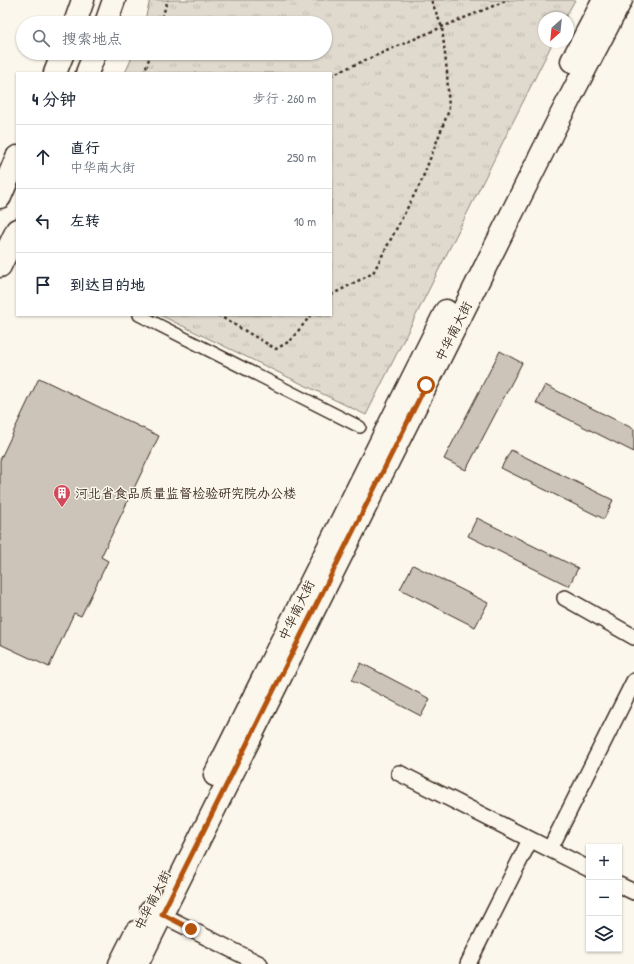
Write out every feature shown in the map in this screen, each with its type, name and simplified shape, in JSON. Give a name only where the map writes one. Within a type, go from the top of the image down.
[{"type":"main road","points":[[77,16],[83,0]]},
{"type":"main road","points":[[108,16],[114,0]]},
{"type":"main road","name":"中华南大街","points":[[137,964],[155,911],[299,603],[545,112],[604,0]]},
{"type":"main road","name":"中华南大街","points":[[120,964],[155,911],[548,140],[621,0]]},
{"type":"main road","points":[[55,72],[60,60]]},
{"type":"main road","points":[[87,72],[92,60]]},
{"type":"main road","points":[[0,197],[16,159]]},
{"type":"main road","points":[[6,254],[16,232]]},
{"type":"street","points":[[140,316],[360,427]]},
{"type":"street","points":[[565,598],[634,637]]},
{"type":"street","points":[[550,850],[634,681]]},
{"type":"street","points":[[399,773],[586,868]]},
{"type":"street","points":[[468,964],[530,840]]},
{"type":"street","points":[[622,886],[634,892]]},
{"type":"street","points":[[155,911],[260,964]]},
{"type":"path","points":[[162,16],[168,0]]},
{"type":"path","points":[[332,294],[373,273],[421,182],[449,110],[447,72],[442,27],[431,0]]},
{"type":"path","points":[[332,75],[508,0]]},
{"type":"path","points":[[144,72],[149,60]]},
{"type":"path","points":[[220,316],[276,349],[290,341],[310,316]]},
{"type":"green space","points":[[150,0],[575,0],[568,12],[538,12],[538,48],[550,48],[366,415],[162,316],[332,316],[332,72],[125,72],[131,60],[332,60],[332,16],[146,16]]},
{"type":"building","points":[[500,351],[522,363],[466,470],[444,459]]},
{"type":"building","name":"河北省食品质量监督检验研究院办公楼","points":[[39,378],[159,436],[101,557],[108,561],[81,616],[74,613],[49,667],[0,644],[0,460]]},
{"type":"building","points":[[545,385],[634,429],[634,452],[536,403]]},
{"type":"building","points":[[511,450],[613,500],[604,519],[501,468]]},
{"type":"building","points":[[477,518],[578,568],[569,586],[468,536]]},
{"type":"building","points":[[413,565],[488,603],[475,627],[400,589]]},
{"type":"building","points":[[361,663],[430,699],[421,716],[352,680]]},
{"type":"place","name":"河北省食品质量监督检验研究院办公楼","points":[[62,508]]},
{"type":"route","points":[[191,929],[162,914],[426,385]]}]
